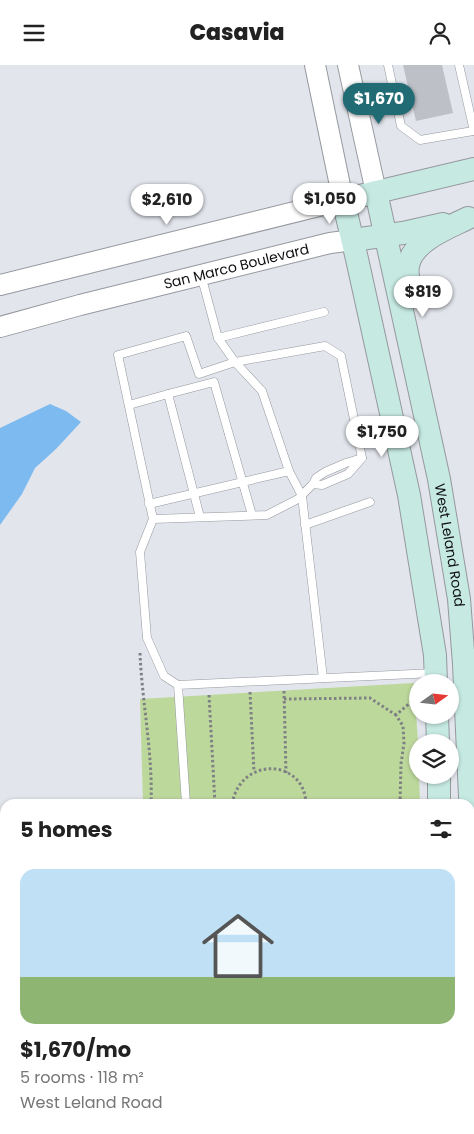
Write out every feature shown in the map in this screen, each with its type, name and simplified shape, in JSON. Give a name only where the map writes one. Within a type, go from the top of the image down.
[{"type":"main road","points":[[440,674],[435,655],[409,495],[343,200],[474,169]]},
{"type":"main road","name":"West Leland Road","points":[[376,192],[439,479],[471,664],[471,799]]},
{"type":"main road","points":[[439,479],[434,397],[408,266],[416,250],[424,243],[471,217]]},
{"type":"main road","name":"San Marco Boulevard","points":[[353,240],[386,236],[471,217]]},
{"type":"main road","points":[[409,495],[428,519],[446,639],[452,657],[471,664]]},
{"type":"main road","points":[[456,724],[460,799]]},
{"type":"main road","points":[[439,784],[439,799]]},
{"type":"street","points":[[0,285],[343,200],[315,65]]},
{"type":"street","name":"West Leland Road","points":[[348,65],[376,192]]},
{"type":"street","name":"San Marco Boulevard","points":[[0,327],[80,305],[330,243],[353,240]]},
{"type":"lane","points":[[388,65],[401,126],[420,140],[474,131],[459,65]]},
{"type":"lane","points":[[201,275],[218,338],[235,362],[262,391],[289,471],[302,496],[323,679]]},
{"type":"lane","points":[[218,338],[324,312]]},
{"type":"lane","points":[[202,385],[186,336],[118,355],[153,519],[140,552],[148,638],[164,676],[178,685],[411,674]]},
{"type":"lane","points":[[153,519],[267,515],[302,496],[313,485],[316,478],[325,472],[362,458],[341,355],[325,345],[235,362],[199,374]]},
{"type":"lane","points":[[129,405],[214,382],[252,515]]},
{"type":"lane","points":[[168,394],[200,517]]},
{"type":"lane","points":[[149,504],[289,471]]},
{"type":"lane","points":[[305,525],[370,503]]},
{"type":"lane","points":[[178,685],[186,799]]},
{"type":"path","points":[[148,638],[139,635],[145,723],[151,764],[152,799]]},
{"type":"path","points":[[284,681],[286,773]]},
{"type":"path","points":[[249,683],[254,772]]},
{"type":"path","points":[[208,684],[215,799]]},
{"type":"path","points":[[284,699],[370,698],[396,715],[403,726],[404,734],[400,799]]},
{"type":"path","points":[[396,715],[409,704]]},
{"type":"path","points":[[232,799],[239,783],[248,775],[269,768],[286,773],[297,781],[303,789],[305,799]]},
{"type":"green space","points":[[409,683],[409,724],[417,724],[417,734],[409,734],[409,784],[419,784],[420,799],[143,799],[140,699]]},
{"type":"water","points":[[50,404],[66,411],[81,422],[35,468],[22,494],[0,525],[0,428]]},
{"type":"building","points":[[403,65],[442,65],[453,113],[416,121]]}]
